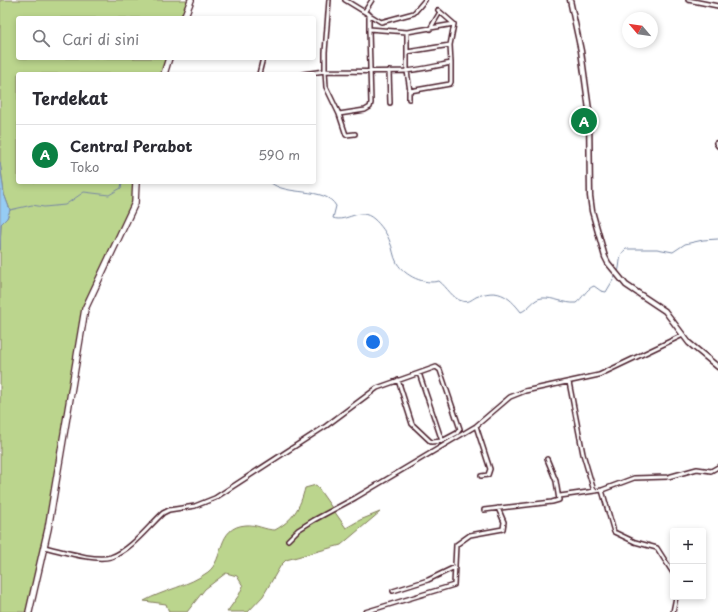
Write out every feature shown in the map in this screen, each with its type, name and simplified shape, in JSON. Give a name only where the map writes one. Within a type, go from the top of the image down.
[{"type":"highway","points":[[185,16],[191,0]]},
{"type":"highway","points":[[165,72],[168,60]]},
{"type":"highway","points":[[29,612],[44,547],[65,437],[85,309],[134,203],[136,184]]},
{"type":"street","points":[[329,0],[325,52],[326,87],[339,114],[346,136],[355,134]]},
{"type":"street","points":[[346,0],[381,22],[414,13],[424,0]]},
{"type":"street","points":[[365,12],[372,0]]},
{"type":"street","points":[[570,0],[581,52],[590,110],[590,196],[592,211],[605,257],[612,269],[621,279],[640,296],[665,311],[683,335],[698,351],[718,367]]},
{"type":"street","points":[[688,0],[718,6]]},
{"type":"street","points":[[430,29],[439,11],[454,24]]},
{"type":"street","points":[[339,114],[365,110],[370,107],[369,14]]},
{"type":"street","points":[[370,29],[408,32],[454,24]]},
{"type":"street","points":[[409,90],[411,91],[450,84],[450,45],[454,24]]},
{"type":"street","points":[[408,32],[407,71],[409,99]]},
{"type":"street","points":[[407,52],[450,45]]},
{"type":"street","points":[[260,72],[262,60]]},
{"type":"street","points":[[316,72],[407,71],[451,63]]},
{"type":"street","points":[[389,71],[390,103]]},
{"type":"street","points":[[288,540],[298,530],[314,520],[355,498],[476,426],[510,397],[612,370],[683,335]]},
{"type":"street","points":[[44,547],[90,557],[110,557],[115,555],[133,542],[163,513],[169,510],[195,506],[222,494],[326,426],[373,390],[398,380],[436,367],[439,369],[460,429],[457,433],[442,441],[431,442],[412,424],[398,380]]},
{"type":"street","points":[[419,373],[442,441]]},
{"type":"street","points":[[569,382],[583,454],[594,491]]},
{"type":"street","points":[[476,426],[490,469],[488,475],[481,476]]},
{"type":"street","points":[[547,460],[560,496]]},
{"type":"street","points":[[484,510],[557,501],[560,496],[602,490],[634,478],[668,477],[697,469],[711,471],[718,468]]},
{"type":"street","points":[[602,490],[614,532],[635,542],[657,548],[670,568]]},
{"type":"street","points":[[365,612],[453,586],[455,582],[456,567],[455,548],[462,540],[470,535],[503,529],[504,522],[498,508]]},
{"type":"street","points":[[393,590],[428,580],[456,567]]},
{"type":"street","points":[[672,612],[675,600]]},
{"type":"green space","points":[[0,0],[189,0],[183,16],[16,16],[16,60],[167,60],[163,72],[16,72],[16,184],[134,184],[135,202],[85,302],[47,526],[28,612],[0,612],[0,250],[1,224],[7,218],[10,210],[4,194],[0,162]]},
{"type":"green space","points":[[316,485],[346,528],[360,520],[380,512],[341,545],[286,560],[281,565],[263,596],[248,612],[227,612],[239,595],[243,586],[237,576],[226,573],[205,589],[187,612],[169,612],[166,604],[144,601],[193,581],[208,572],[217,559],[225,537],[236,527],[250,525],[275,530],[287,522],[295,513],[301,502],[305,488]]},
{"type":"water","points":[[0,162],[4,194],[10,210],[7,218],[1,224],[0,250]]},
{"type":"waterway","points":[[10,210],[32,205],[44,207],[65,205],[84,192],[109,195],[121,188],[122,184]]},
{"type":"waterway","points":[[273,184],[277,187],[315,194],[331,200],[336,206],[333,218],[338,219],[358,214],[369,215],[386,233],[400,268],[415,278],[427,282],[439,281],[456,298],[464,302],[483,294],[496,293],[507,297],[521,312],[536,300],[542,298],[576,303],[589,289],[594,286],[601,291],[606,292],[616,275]]},
{"type":"waterway","points":[[618,272],[623,251],[626,249],[657,249],[673,252],[685,244],[703,240],[718,239]]},
{"type":"place","name":"Central Perabot","points":[[584,121]]}]
